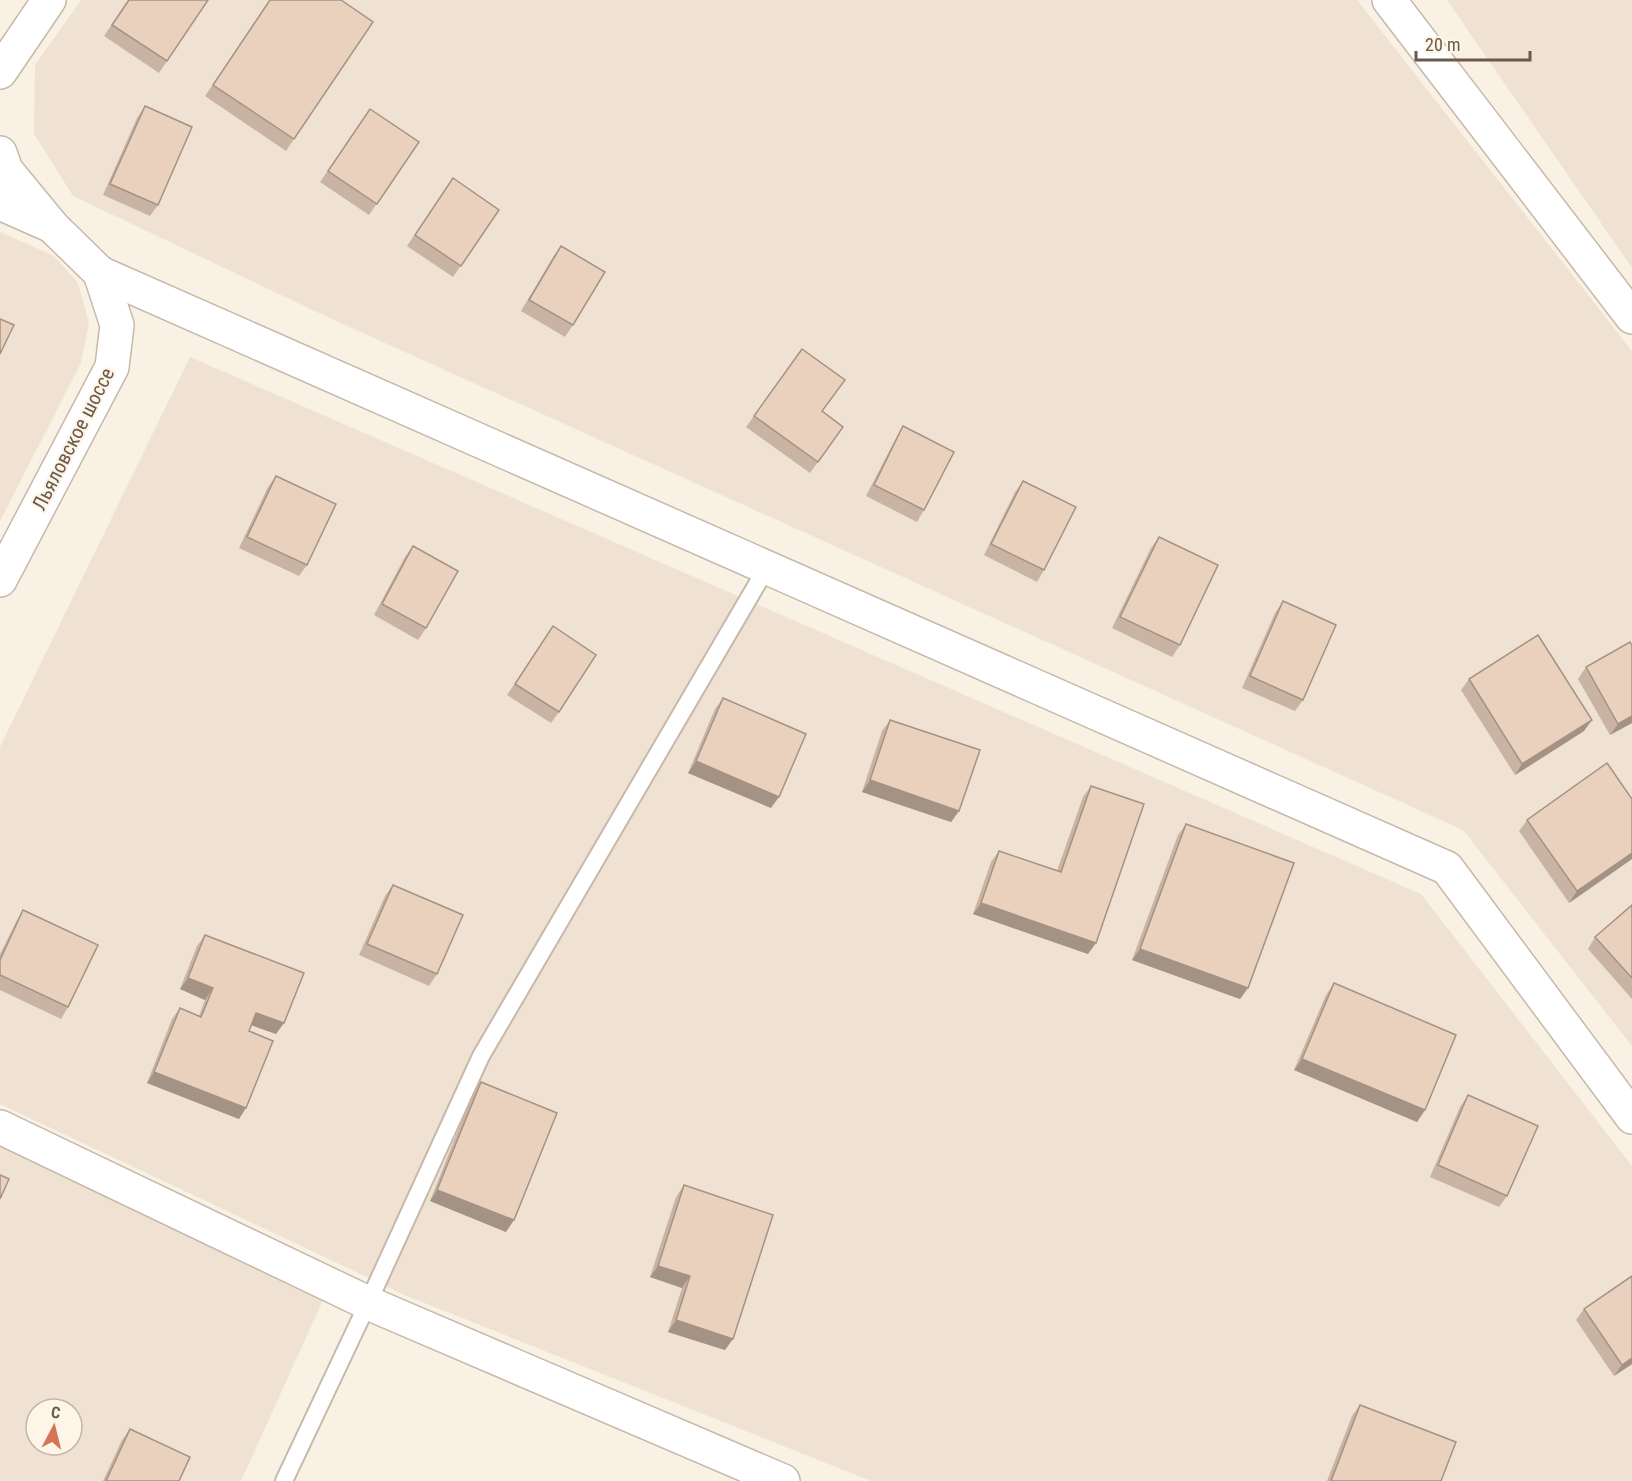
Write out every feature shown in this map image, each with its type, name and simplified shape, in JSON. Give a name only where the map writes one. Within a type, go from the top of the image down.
[{"type":"street","points":[[0,72],[49,0]]},
{"type":"street","points":[[1389,0],[1632,317]]},
{"type":"street","points":[[0,153],[6,170],[52,226]]},
{"type":"street","name":"Льяловское шоссе","points":[[0,203],[52,226],[100,273],[117,325],[112,367],[0,580]]},
{"type":"street","points":[[100,273],[1447,868],[1632,1117]]},
{"type":"street","points":[[0,1127],[368,1303],[783,1481]]},
{"type":"lane","points":[[284,1481],[481,1056],[767,567]]},
{"type":"shaded area","points":[[81,0],[1357,0],[1632,351],[1632,1046],[1463,830],[321,314],[73,196],[34,134],[35,65]]},
{"type":"shaded area","points":[[1447,0],[1632,0],[1632,268]]},
{"type":"shaded area","points":[[0,232],[54,256],[78,283],[89,323],[81,363],[0,521]]},
{"type":"shaded area","points":[[190,357],[1421,894],[1632,1166],[1632,1481],[871,1481],[407,1296],[0,1104],[0,747]]},
{"type":"shaded area","points":[[0,1145],[324,1298],[241,1481],[0,1481]]},
{"type":"building","points":[[129,0],[208,0],[167,61],[112,25]]},
{"type":"building","points":[[270,0],[341,0],[373,22],[294,139],[213,85]]},
{"type":"building","points":[[145,106],[192,127],[158,205],[110,184]]},
{"type":"building","points":[[370,109],[419,142],[377,204],[328,171]]},
{"type":"building","points":[[453,178],[499,210],[461,266],[415,235]]},
{"type":"building","points":[[561,246],[605,272],[573,325],[529,300]]},
{"type":"building","points":[[0,319],[14,325],[0,354]]},
{"type":"building","points":[[802,349],[845,380],[822,411],[843,427],[818,462],[754,416]]},
{"type":"building","points":[[903,426],[954,452],[924,510],[874,485]]},
{"type":"building","points":[[276,476],[336,504],[307,565],[247,537]]},
{"type":"building","points":[[1023,481],[1076,507],[1044,570],[991,544]]},
{"type":"building","points":[[1159,537],[1218,565],[1180,645],[1120,617]]},
{"type":"building","points":[[413,546],[458,571],[426,628],[382,604]]},
{"type":"building","points":[[1283,601],[1336,625],[1303,700],[1250,676]]},
{"type":"building","points":[[553,626],[596,655],[559,712],[515,684]]},
{"type":"building","points":[[1538,635],[1592,720],[1522,764],[1469,679]]},
{"type":"building","points":[[1630,642],[1632,645],[1632,716],[1618,724],[1586,667]]},
{"type":"building","points":[[723,698],[806,734],[779,797],[696,761]]},
{"type":"building","points":[[890,720],[980,750],[959,811],[870,780]]},
{"type":"building","points":[[1607,763],[1632,799],[1632,853],[1577,891],[1527,820]]},
{"type":"building","points":[[1091,786],[1144,804],[1096,943],[981,903],[999,851],[1061,872]]},
{"type":"building","points":[[1186,824],[1294,863],[1248,988],[1140,949]]},
{"type":"building","points":[[393,885],[463,915],[437,974],[367,944]]},
{"type":"building","points":[[1632,905],[1632,978],[1595,937]]},
{"type":"building","points":[[23,910],[98,945],[68,1007],[0,975],[0,960]]},
{"type":"building","points":[[205,935],[304,973],[284,1023],[256,1013],[249,1031],[273,1041],[246,1108],[154,1072],[180,1008],[201,1017],[213,988],[188,978]]},
{"type":"building","points":[[1334,983],[1456,1035],[1425,1110],[1302,1059]]},
{"type":"building","points":[[481,1082],[557,1113],[514,1220],[437,1190]]},
{"type":"building","points":[[1468,1095],[1538,1126],[1507,1196],[1438,1165]]},
{"type":"building","points":[[0,1175],[9,1179],[0,1199]]},
{"type":"building","points":[[684,1185],[773,1215],[733,1339],[676,1320],[690,1276],[658,1266]]},
{"type":"building","points":[[1632,1276],[1632,1358],[1622,1365],[1584,1309]]},
{"type":"building","points":[[1360,1405],[1456,1442],[1441,1481],[1331,1481]]},
{"type":"building","points":[[130,1429],[190,1457],[179,1481],[106,1481]]}]
